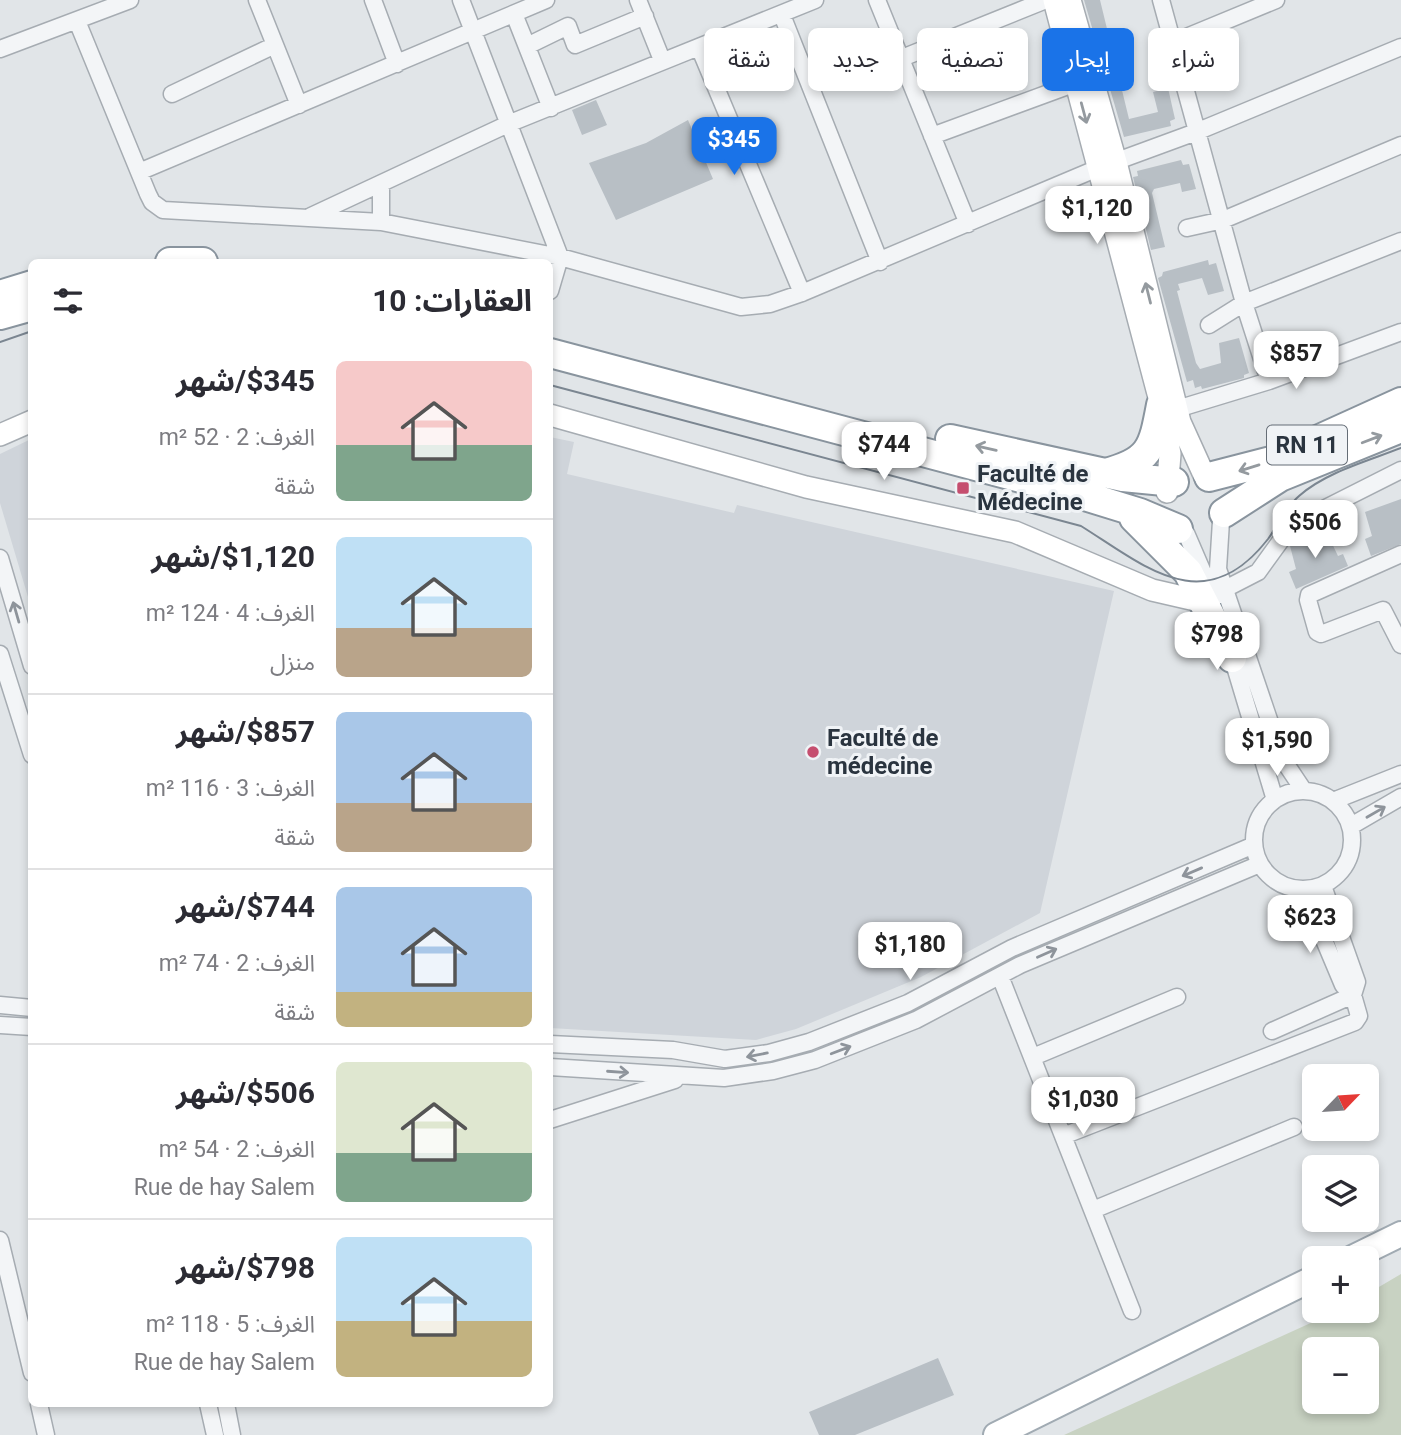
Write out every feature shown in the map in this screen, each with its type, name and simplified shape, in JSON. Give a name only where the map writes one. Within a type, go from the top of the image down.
[{"type":"highway","points":[[0,295],[28,286]]},
{"type":"highway","points":[[0,315],[28,307]]},
{"type":"highway","points":[[553,335],[745,388],[1105,473],[1170,486],[1187,474],[1207,476],[1222,489],[1222,517],[1209,531],[1182,531],[1118,506],[817,421],[553,354]]},
{"type":"highway","name":"RN 11","points":[[1207,476],[1271,461],[1401,402]]},
{"type":"highway","points":[[1105,473],[1134,464],[1148,451],[1169,407]]},
{"type":"highway","name":"RN 11","points":[[1222,517],[1280,477],[1401,428]]},
{"type":"highway","points":[[1170,486],[1168,517],[1182,531]]},
{"type":"highway","points":[[1118,506],[1215,596],[1232,658]]},
{"type":"main road","points":[[1376,1246],[1401,1234]]},
{"type":"main road","points":[[996,1435],[1302,1284]]},
{"type":"street","points":[[0,50],[130,0]]},
{"type":"street","points":[[257,0],[299,105]]},
{"type":"street","points":[[373,0],[397,64]]},
{"type":"street","points":[[461,0],[560,257],[553,281]]},
{"type":"street","points":[[139,172],[547,0]]},
{"type":"street","points":[[638,0],[662,60]]},
{"type":"street","points":[[309,217],[508,124],[662,60],[782,15],[798,3],[814,0]]},
{"type":"street","points":[[877,0],[889,28]]},
{"type":"street","points":[[903,58],[1046,0]]},
{"type":"street","points":[[1054,0],[1061,28]]},
{"type":"street","points":[[1070,0],[1107,165],[1169,407],[1170,486]]},
{"type":"street","points":[[1161,0],[1168,28]]},
{"type":"street","points":[[1208,28],[1276,0]]},
{"type":"street","points":[[514,14],[527,46],[568,26],[575,45],[645,16]]},
{"type":"street","points":[[514,14],[551,108]]},
{"type":"street","points":[[782,15],[880,262]]},
{"type":"street","points":[[76,20],[152,202],[167,211],[381,222],[560,257],[741,307],[771,304],[803,293],[1107,165],[1196,132],[1401,47]]},
{"type":"street","points":[[173,94],[275,45]]},
{"type":"street","points":[[699,47],[803,293]]},
{"type":"street","points":[[903,61],[968,224]]},
{"type":"street","points":[[932,136],[1054,91]]},
{"type":"street","points":[[1079,91],[1107,165]]},
{"type":"street","points":[[1185,91],[1244,303],[1269,381]]},
{"type":"street","points":[[1187,228],[1223,220],[1401,145]]},
{"type":"street","points":[[381,184],[381,222]]},
{"type":"street","points":[[1209,326],[1244,303],[1401,241]]},
{"type":"street","points":[[1169,407],[1269,381],[1401,332]]},
{"type":"street","points":[[1169,407],[1207,476]]},
{"type":"street","points":[[553,416],[806,487],[1014,532],[1152,590],[1215,596],[1258,572],[1292,525],[1401,470]]},
{"type":"street","points":[[0,435],[28,423]]},
{"type":"street","points":[[1222,517],[1215,596],[1282,758],[1304,791]]},
{"type":"street","points":[[1182,531],[1205,572],[1275,800]]},
{"type":"street","points":[[1401,555],[1309,595],[1308,600],[1317,632],[1321,634],[1383,610],[1401,645]]},
{"type":"street","points":[[0,558],[28,652]]},
{"type":"street","points":[[0,654],[28,743]]},
{"type":"street","points":[[14,700],[28,696]]},
{"type":"street","points":[[1333,801],[1401,774]]},
{"type":"street","points":[[1304,791],[1333,801],[1351,826],[1350,856],[1340,874],[1323,886],[1303,890],[1274,880],[1260,864],[1254,845],[1257,824],[1275,800],[1304,791]]},
{"type":"street","points":[[1351,826],[1401,797]]},
{"type":"street","points":[[553,1044],[673,1050],[738,1059],[809,1042],[943,987],[1012,948],[1254,845]]},
{"type":"street","points":[[553,1067],[705,1078],[740,1077],[815,1060],[915,1020],[1090,934],[1260,864]]},
{"type":"street","points":[[1272,1031],[1353,995],[1357,982],[1323,886]]},
{"type":"street","points":[[1063,1136],[1356,1022],[1359,1016],[1353,995],[1343,985],[1303,890]]},
{"type":"street","points":[[1000,976],[1132,1311]]},
{"type":"street","points":[[1033,1057],[1177,997]]},
{"type":"street","points":[[0,1005],[27,1008],[26,1027],[0,1025]]},
{"type":"street","points":[[705,1078],[708,1056]]},
{"type":"street","points":[[553,1119],[684,1077]]},
{"type":"street","points":[[1093,1210],[1294,1127]]},
{"type":"street","points":[[0,1240],[28,1357]]},
{"type":"street","points":[[14,1301],[28,1297]]},
{"type":"street","points":[[40,1407],[46,1435]]},
{"type":"street","points":[[209,1407],[215,1435]]},
{"type":"street","points":[[227,1407],[232,1435]]},
{"type":"shaded area","name":"Faculté de médecine","points":[[553,438],[574,442],[567,474],[734,513],[737,505],[1114,591],[1040,913],[921,977],[796,1029],[756,1040],[553,1028]]},
{"type":"shaded area","points":[[28,440],[28,597],[0,503],[0,454]]},
{"type":"green space","points":[[1401,1274],[1401,1435],[1064,1435],[1311,1323],[1379,1323],[1379,1287]]},
{"type":"building","points":[[1084,0],[1100,0],[1107,28],[1092,28]]},
{"type":"building","points":[[1111,91],[1122,91],[1129,119],[1158,112],[1153,92],[1169,91],[1175,119],[1170,121],[1171,126],[1124,137]]},
{"type":"building","points":[[596,100],[607,125],[582,135],[572,110]]},
{"type":"building","points":[[688,120],[713,179],[616,220],[589,163],[646,143]]},
{"type":"building","points":[[1181,160],[1183,165],[1189,164],[1196,189],[1182,192],[1180,183],[1154,189],[1152,193],[1165,247],[1151,250],[1133,177],[1138,176],[1137,171]]},
{"type":"building","points":[[1208,260],[1209,265],[1216,263],[1224,291],[1208,295],[1202,278],[1178,284],[1180,290],[1177,291],[1196,363],[1200,369],[1221,363],[1219,343],[1239,338],[1249,373],[1244,375],[1244,378],[1202,389],[1201,386],[1195,388],[1193,380],[1187,382],[1158,278],[1163,272]]},
{"type":"building","points":[[1401,499],[1401,544],[1371,556],[1365,539],[1372,536],[1365,512]]},
{"type":"building","points":[[1326,531],[1338,556],[1343,554],[1348,566],[1296,589],[1289,572],[1296,569],[1290,546]]},
{"type":"building","points":[[938,1358],[954,1395],[855,1435],[819,1435],[809,1412]]},
{"type":"tram line","points":[[0,342],[28,332]]},
{"type":"tram line","points":[[553,386],[1081,526],[1151,569],[1175,578],[1198,581],[1221,577],[1244,564],[1268,539],[1289,506],[1322,480],[1401,448]]},
{"type":"place","name":"Faculté de Médecine","points":[[963,488]]},
{"type":"place","name":"Faculté de médecine","points":[[813,752]]}]
